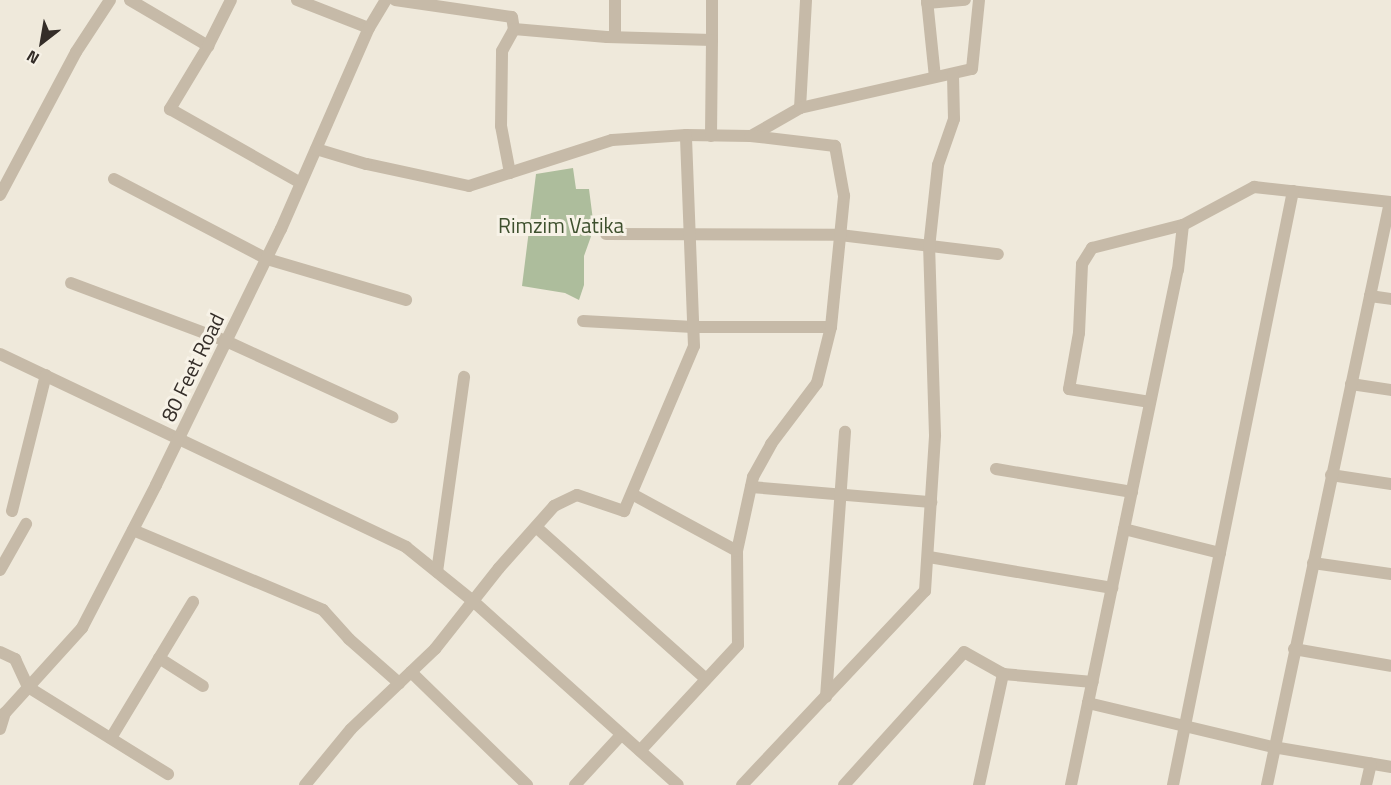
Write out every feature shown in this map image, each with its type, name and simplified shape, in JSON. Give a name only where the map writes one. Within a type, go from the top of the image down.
[{"type":"street","points":[[0,195],[76,52],[110,0]]},
{"type":"street","points":[[130,0],[208,46]]},
{"type":"street","points":[[231,0],[208,46],[170,110],[302,183]]},
{"type":"street","points":[[297,0],[369,28]]},
{"type":"street","name":"80 Feet Road","points":[[0,729],[5,713],[82,628],[267,259],[369,28],[386,0]]},
{"type":"street","points":[[395,0],[512,17],[514,29],[502,51],[501,126],[510,173]]},
{"type":"street","points":[[615,0],[615,37]]},
{"type":"street","points":[[711,136],[712,0]]},
{"type":"street","points":[[800,108],[806,0]]},
{"type":"street","points":[[935,77],[927,1],[965,0]]},
{"type":"street","points":[[751,136],[800,108],[972,69],[979,0]]},
{"type":"street","points":[[514,29],[615,37],[712,40]]},
{"type":"street","points":[[742,785],[925,591],[929,557],[935,435],[930,248],[938,165],[954,119],[953,74]]},
{"type":"street","points":[[316,149],[366,164],[469,186],[612,140],[686,135],[751,136],[835,146],[844,196],[831,327],[817,383],[771,444],[751,487],[737,551],[738,645],[640,751]]},
{"type":"street","points":[[304,785],[351,729],[435,648],[554,506],[577,495],[624,511],[694,346],[686,135]]},
{"type":"street","points":[[114,179],[267,259],[406,300]]},
{"type":"street","points":[[1150,404],[1069,389],[1079,333],[1082,264],[1092,248],[1183,225],[1254,187],[1390,200],[1273,747],[1267,785]]},
{"type":"street","points":[[1173,785],[1293,191]]},
{"type":"street","points":[[1071,785],[1178,270],[1183,225]]},
{"type":"street","points":[[606,234],[840,236],[998,254]]},
{"type":"street","points":[[71,283],[226,340],[392,417]]},
{"type":"street","points":[[1370,296],[1391,299]]},
{"type":"street","points":[[583,321],[693,327],[831,327]]},
{"type":"street","points":[[0,354],[406,547],[473,602],[678,785]]},
{"type":"street","points":[[12,511],[46,375]]},
{"type":"street","points":[[437,572],[464,377]]},
{"type":"street","points":[[1351,384],[1391,390]]},
{"type":"street","points":[[1065,393],[1150,404]]},
{"type":"street","points":[[826,697],[845,432]]},
{"type":"street","points":[[996,469],[1132,492]]},
{"type":"street","points":[[1332,475],[1391,484]]},
{"type":"street","points":[[751,487],[931,502]]},
{"type":"street","points":[[632,494],[737,551]]},
{"type":"street","points":[[0,570],[26,524]]},
{"type":"street","points":[[536,526],[706,679]]},
{"type":"street","points":[[1124,529],[1220,553]]},
{"type":"street","points":[[133,530],[323,610],[349,639],[399,683]]},
{"type":"street","points":[[929,557],[1112,588]]},
{"type":"street","points":[[1313,563],[1391,574]]},
{"type":"street","points":[[111,738],[193,602]]},
{"type":"street","points":[[1294,649],[1391,666]]},
{"type":"street","points":[[0,652],[15,659],[28,687],[168,774]]},
{"type":"street","points":[[844,785],[964,652],[1003,674],[1093,682]]},
{"type":"street","points":[[159,658],[203,686]]},
{"type":"street","points":[[411,672],[527,785]]},
{"type":"street","points":[[979,785],[1003,674]]},
{"type":"street","points":[[1088,703],[1273,747],[1391,768]]},
{"type":"street","points":[[575,785],[621,735]]},
{"type":"street","points":[[1366,785],[1371,764]]},
{"type":"green space","name":"Rimzim Vatika","points":[[573,168],[576,189],[589,189],[594,228],[584,256],[584,285],[579,300],[565,293],[522,286],[536,174]]}]
